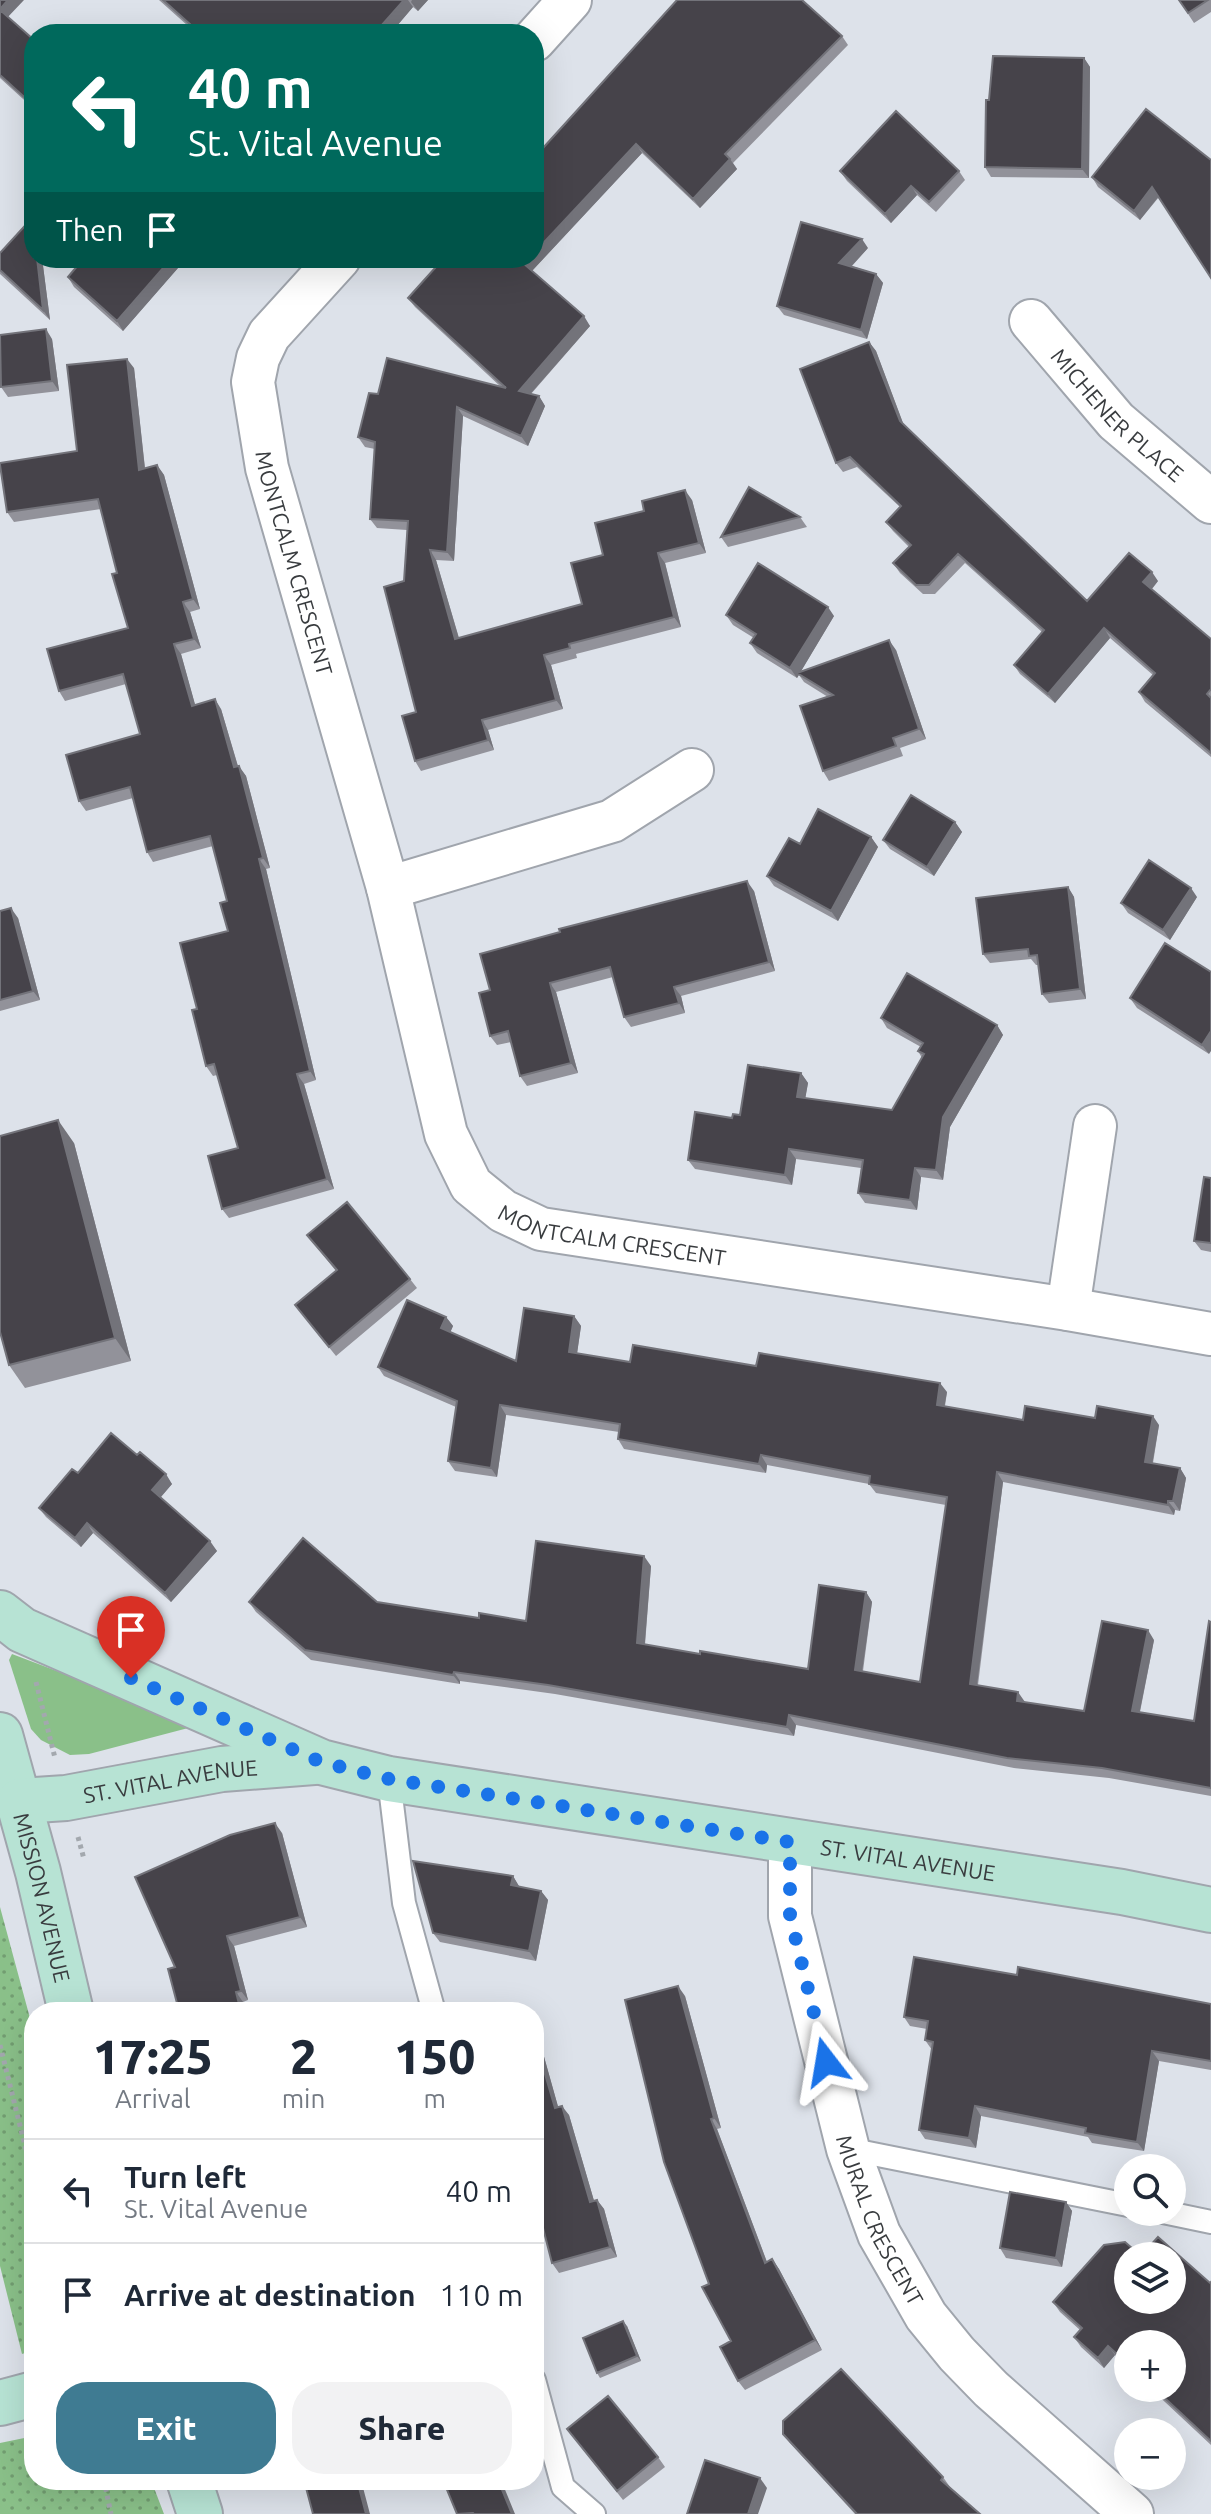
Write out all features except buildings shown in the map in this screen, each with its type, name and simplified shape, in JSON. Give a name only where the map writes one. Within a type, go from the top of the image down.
[{"type":"street","points":[[544,29],[570,0]]},
{"type":"street","name":"MONTCALM CRESCENT","points":[[330,268],[269,335],[253,382],[267,468],[388,888],[446,1134],[471,1185],[503,1211],[541,1229],[1068,1309],[1211,1334]]},
{"type":"street","name":"MICHENER PLACE","points":[[1031,321],[1116,421],[1211,502]]},
{"type":"street","points":[[388,888],[612,821],[692,770]]},
{"type":"street","points":[[1068,1309],[1095,1126]]},
{"type":"street","name":"ST. VITAL AVENUE","points":[[11,1622],[321,1762],[389,1779],[1122,1892],[1211,1910]]},
{"type":"street","name":"MISSION AVENUE","points":[[0,1735],[20,1801],[69,2002]]},
{"type":"street","name":"ST. VITAL AVENUE","points":[[20,1801],[66,1798],[222,1769],[321,1762]]},
{"type":"street","name":"MURAL CRESCENT","points":[[790,1842],[790,1916],[848,2149],[879,2234],[926,2316],[991,2389],[1132,2514]]},
{"type":"street","points":[[0,2403],[24,2397]]},
{"type":"street","points":[[192,2490],[200,2514]]},
{"type":"lane","points":[[389,1779],[404,1903],[431,2002]]},
{"type":"lane","points":[[848,2149],[1114,2202]]},
{"type":"lane","points":[[1186,2217],[1211,2222]]},
{"type":"lane","points":[[544,2417],[563,2487],[594,2514]]},
{"type":"path","points":[[11,1622],[84,1859]]},
{"type":"path","points":[[0,2045],[24,2142]]},
{"type":"path","points":[[106,2490],[111,2514]]},
{"type":"green space","points":[[12,1654],[186,1720],[192,1727],[89,1754],[70,1755],[41,1740],[31,1729],[9,1660]]},
{"type":"green space","points":[[0,1907],[26,2002],[22,2354],[0,2266]]},
{"type":"green space","points":[[24,2438],[24,2490],[155,2490],[164,2514],[0,2514],[0,2443]]},
{"type":"route","points":[[131,1678],[321,1762],[389,1779],[790,1842],[790,1916],[826,2062]]}]
